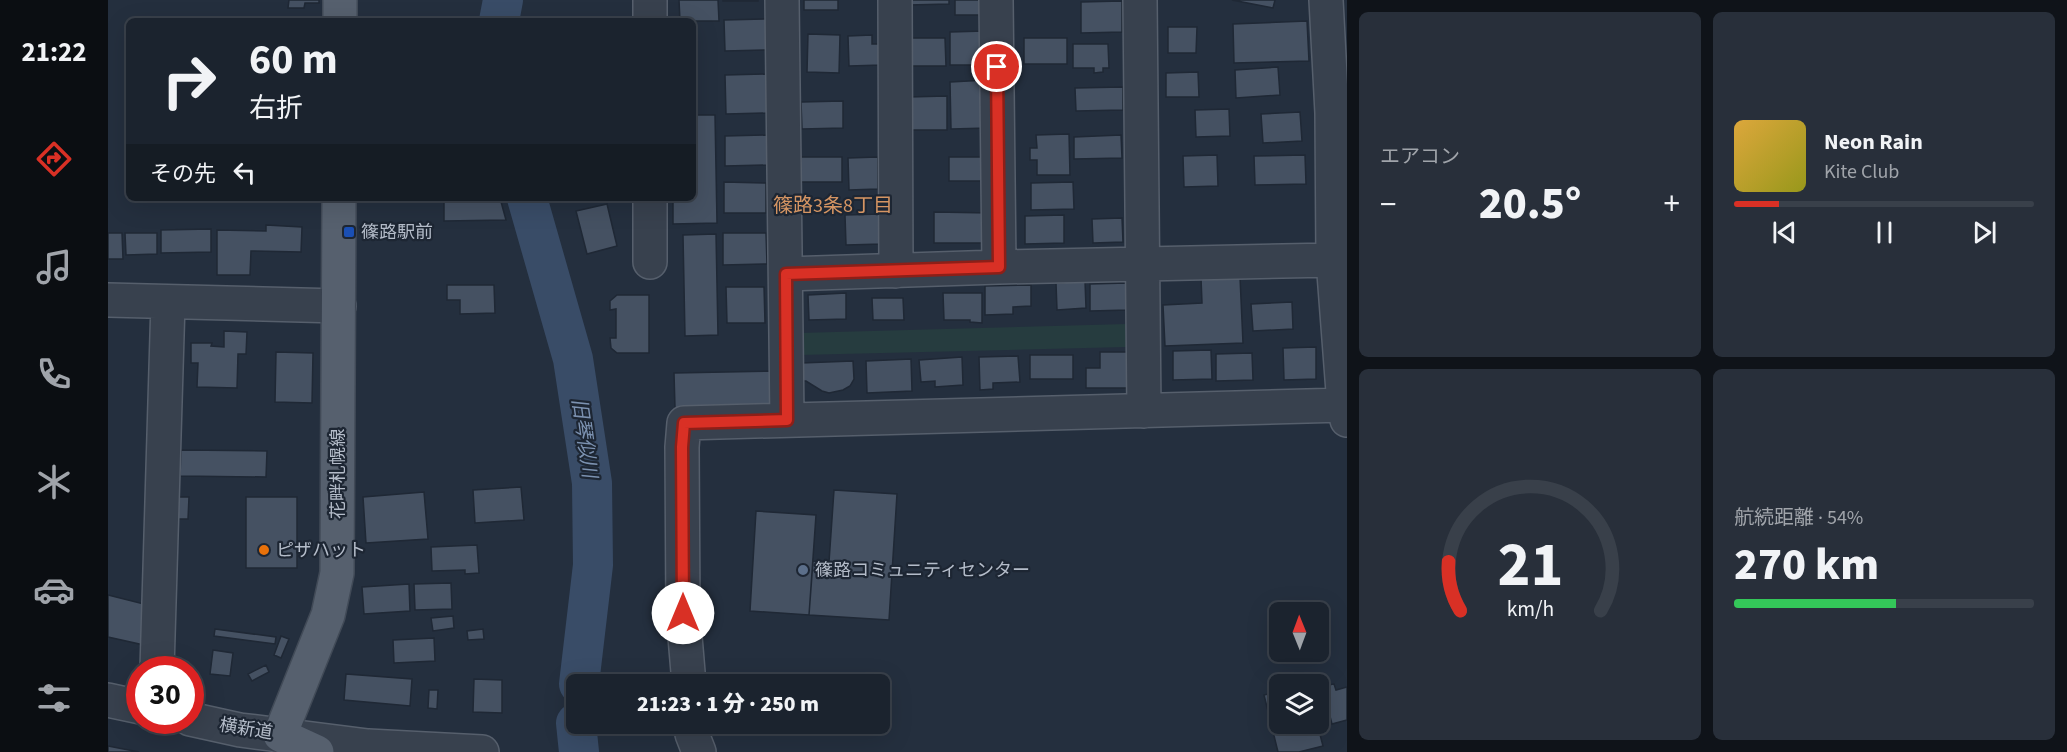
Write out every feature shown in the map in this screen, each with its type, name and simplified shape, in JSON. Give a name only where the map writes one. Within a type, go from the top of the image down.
[{"type":"main road","points":[[340,0],[340,18]]},
{"type":"main road","name":"花畔札幌線","points":[[277,743],[328,615],[337,573],[339,201]]},
{"type":"main road","points":[[277,743],[318,752]]},
{"type":"street","points":[[650,0],[650,18]]},
{"type":"street","points":[[782,0],[787,420]]},
{"type":"street","points":[[895,0],[896,271]]},
{"type":"street","points":[[996,0],[999,267]]},
{"type":"street","points":[[1140,0],[1144,411]]},
{"type":"street","points":[[688,674],[683,613],[682,447],[684,423],[1144,411],[1346,412],[1333,260],[1332,113],[1326,0]]},
{"type":"street","points":[[650,201],[650,262]]},
{"type":"street","points":[[786,274],[1333,260]]},
{"type":"street","points":[[108,300],[339,306]]},
{"type":"street","points":[[157,656],[168,302]]},
{"type":"street","points":[[108,700],[126,704]]},
{"type":"street","name":"横新道","points":[[204,722],[240,730],[277,743],[482,752]]},
{"type":"street","points":[[692,734],[699,752]]},
{"type":"green space","points":[[1127,324],[1126,347],[799,355],[799,333]]},
{"type":"building","points":[[289,0],[319,0],[319,3],[305,3],[304,8],[288,8]]},
{"type":"building","points":[[679,0],[718,0],[719,21],[680,18]]},
{"type":"building","points":[[758,0],[758,1],[723,1]]},
{"type":"building","points":[[804,0],[838,0],[838,10],[804,10]]},
{"type":"building","points":[[908,0],[949,0],[949,4],[908,5]]},
{"type":"building","points":[[955,0],[983,0],[983,15],[955,15]]},
{"type":"building","points":[[1232,0],[1275,0],[1273,8]]},
{"type":"building","points":[[1122,1],[1122,32],[1081,33],[1081,2]]},
{"type":"building","points":[[590,17],[641,17],[641,18]]},
{"type":"building","points":[[766,19],[767,50],[725,51],[724,20]]},
{"type":"building","points":[[1307,21],[1309,61],[1234,63],[1233,24]]},
{"type":"building","points":[[1168,27],[1197,27],[1196,53],[1168,53]]},
{"type":"building","points":[[984,31],[985,65],[950,65],[950,32]]},
{"type":"building","points":[[808,34],[840,35],[839,73],[807,72]]},
{"type":"building","points":[[872,35],[872,44],[881,44],[882,65],[849,66],[848,36]]},
{"type":"building","points":[[906,38],[945,38],[946,66],[906,66]]},
{"type":"building","points":[[1024,38],[1067,38],[1067,64],[1024,64]]},
{"type":"building","points":[[1073,44],[1108,44],[1109,68],[1103,68],[1103,72],[1094,73],[1094,68],[1073,68]]},
{"type":"building","points":[[1278,67],[1280,95],[1236,98],[1235,70]]},
{"type":"building","points":[[1198,72],[1199,97],[1166,97],[1166,73]]},
{"type":"building","points":[[768,74],[769,113],[726,114],[725,75]]},
{"type":"building","points":[[987,80],[988,128],[951,129],[950,82]]},
{"type":"building","points":[[1123,87],[1123,110],[1076,111],[1075,88]]},
{"type":"building","points":[[947,96],[947,130],[908,130],[908,97]]},
{"type":"building","points":[[843,101],[843,128],[802,129],[801,102]]},
{"type":"building","points":[[1229,109],[1230,136],[1196,137],[1195,110]]},
{"type":"building","points":[[1300,112],[1302,141],[1263,143],[1261,114]]},
{"type":"building","points":[[696,115],[715,115],[717,223],[673,224],[673,201],[696,201]]},
{"type":"building","points":[[1069,134],[1070,175],[1037,175],[1037,160],[1030,160],[1030,148],[1037,148],[1036,135]]},
{"type":"building","points":[[769,135],[769,165],[725,166],[725,136]]},
{"type":"building","points":[[1121,135],[1122,158],[1074,159],[1074,137]]},
{"type":"building","points":[[1217,155],[1218,186],[1184,187],[1183,156]]},
{"type":"building","points":[[1305,155],[1306,184],[1255,185],[1254,156]]},
{"type":"building","points":[[801,157],[842,157],[842,182],[801,182]]},
{"type":"building","points":[[878,157],[878,189],[849,190],[848,158]]},
{"type":"building","points":[[949,157],[983,157],[983,181],[949,181]]},
{"type":"building","points":[[724,182],[766,183],[766,213],[724,213]]},
{"type":"building","points":[[1073,182],[1074,209],[1031,210],[1031,183]]},
{"type":"building","points":[[444,201],[501,201],[506,220],[444,221]]},
{"type":"building","points":[[607,204],[617,246],[587,254],[576,211]]},
{"type":"building","points":[[934,212],[990,213],[990,243],[934,243]]},
{"type":"building","points":[[881,214],[882,244],[846,245],[845,215]]},
{"type":"building","points":[[1064,215],[1064,243],[1025,244],[1025,216]]},
{"type":"building","points":[[1122,218],[1123,242],[1093,243],[1092,219]]},
{"type":"building","points":[[266,225],[302,227],[301,252],[251,251],[250,275],[217,275],[217,230],[266,231]]},
{"type":"building","points":[[211,229],[211,252],[161,253],[161,230]]},
{"type":"building","points":[[108,233],[122,233],[123,259],[108,259]]},
{"type":"building","points":[[125,233],[157,233],[157,254],[126,255]]},
{"type":"building","points":[[723,233],[766,233],[767,264],[723,265]]},
{"type":"building","points":[[716,234],[718,335],[685,336],[683,235]]},
{"type":"building","points":[[1240,277],[1243,343],[1165,346],[1163,305],[1202,303],[1201,278]]},
{"type":"building","points":[[1085,281],[1086,308],[1057,310],[1056,283]]},
{"type":"building","points":[[1127,283],[1128,310],[1090,311],[1090,284]]},
{"type":"building","points":[[447,285],[494,285],[495,313],[460,314],[460,300],[447,300]]},
{"type":"building","points":[[1031,285],[1031,306],[1013,307],[1013,314],[985,315],[985,286]]},
{"type":"building","points":[[726,287],[764,287],[765,323],[727,323]]},
{"type":"building","points":[[846,293],[846,319],[809,320],[808,295]]},
{"type":"building","points":[[943,293],[982,293],[982,323],[970,322],[970,320],[944,320]]},
{"type":"building","points":[[617,295],[649,295],[649,353],[617,353],[611,348],[610,338],[616,338],[616,309],[610,310],[610,301]]},
{"type":"building","points":[[872,298],[903,298],[904,320],[873,320]]},
{"type":"building","points":[[1292,302],[1293,329],[1253,331],[1251,304]]},
{"type":"building","points":[[224,331],[247,332],[246,354],[238,354],[237,388],[197,387],[198,363],[191,363],[191,343],[212,343],[211,346],[224,347]]},
{"type":"building","points":[[1316,347],[1316,379],[1284,380],[1283,348]]},
{"type":"building","points":[[1211,350],[1212,379],[1173,380],[1173,351]]},
{"type":"building","points":[[276,352],[313,353],[312,403],[275,402]]},
{"type":"building","points":[[1100,352],[1129,352],[1128,388],[1086,388],[1086,368],[1100,368]]},
{"type":"building","points":[[1252,353],[1253,380],[1216,381],[1216,354]]},
{"type":"building","points":[[1030,355],[1073,355],[1073,379],[1030,379]]},
{"type":"building","points":[[1018,356],[1020,382],[993,383],[993,389],[980,390],[979,357]]},
{"type":"building","points":[[962,357],[963,385],[935,387],[935,381],[921,382],[919,360]]},
{"type":"building","points":[[911,359],[912,391],[867,393],[866,361]]},
{"type":"building","points":[[853,361],[854,379],[850,386],[843,390],[829,393],[802,381],[801,363]]},
{"type":"building","points":[[771,371],[772,406],[675,408],[674,373]]},
{"type":"building","points":[[181,450],[267,451],[266,477],[180,476]]},
{"type":"building","points":[[521,487],[524,520],[475,523],[473,490]]},
{"type":"building","points":[[834,490],[897,494],[889,620],[809,615],[813,561],[829,562]]},
{"type":"building","points":[[424,492],[428,539],[366,543],[363,497]]},
{"type":"building","points":[[176,497],[189,497],[188,519],[176,519]]},
{"type":"building","points":[[246,497],[297,497],[297,568],[246,568]]},
{"type":"building","points":[[756,511],[816,515],[809,615],[750,611]]},
{"type":"building","points":[[477,545],[479,573],[465,574],[465,570],[432,571],[431,547]]},
{"type":"building","points":[[451,583],[452,609],[415,610],[414,584]]},
{"type":"building","points":[[409,584],[410,611],[364,614],[362,587]]},
{"type":"building","points":[[108,595],[144,604],[142,615],[151,617],[144,645],[108,637]]},
{"type":"building","points":[[453,616],[454,628],[433,631],[431,618]]},
{"type":"building","points":[[215,629],[276,637],[275,644],[214,636]]},
{"type":"building","points":[[483,629],[484,639],[468,640],[467,631]]},
{"type":"building","points":[[281,636],[289,639],[281,658],[274,655]]},
{"type":"building","points":[[434,638],[435,661],[394,663],[393,640]]},
{"type":"building","points":[[213,650],[233,653],[230,676],[210,674]]},
{"type":"building","points":[[266,665],[269,672],[252,681],[248,674]]},
{"type":"building","points":[[346,674],[412,679],[410,706],[344,700]]},
{"type":"building","points":[[474,679],[502,680],[502,713],[473,712]]},
{"type":"building","points":[[1334,684],[1336,690],[1347,687],[1347,720],[1332,724],[1329,713],[1329,685]]},
{"type":"building","points":[[429,690],[438,690],[437,709],[428,708]]},
{"type":"building","points":[[1269,694],[1269,715],[1264,695]]},
{"type":"building","points":[[1274,734],[1320,734],[1323,746],[1299,752],[1278,752]]},
{"type":"building","points":[[108,746],[139,752],[108,752]]},
{"type":"waterway","name":"旧琴似川","points":[[500,18],[503,0]]},
{"type":"waterway","name":"旧琴似川","points":[[528,201],[573,359],[592,483],[593,565],[580,674]]},
{"type":"waterway","name":"旧琴似川","points":[[577,734],[579,752]]},
{"type":"place","name":"篠路駅前","points":[[349,232]]},
{"type":"place","name":"ピザハット","points":[[264,550]]},
{"type":"place","name":"篠路コミュニティセンター","points":[[803,570]]},
{"type":"district","name":"篠路3条8丁目","points":[[833,206]]},
{"type":"route","points":[[683,613],[682,447],[684,423],[787,420],[786,274],[999,267],[997,67]]}]
